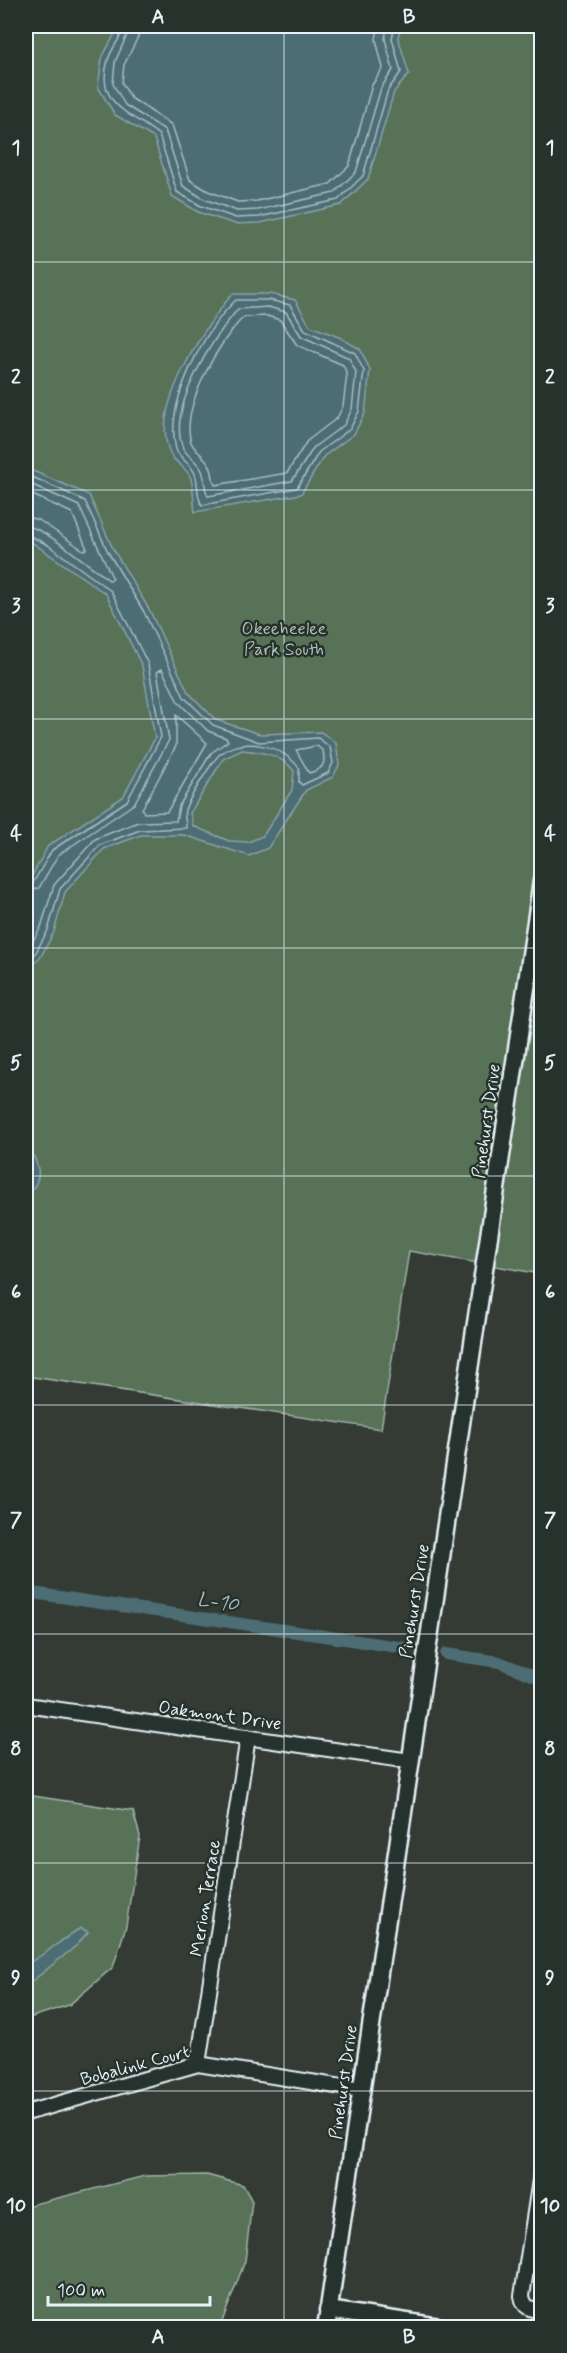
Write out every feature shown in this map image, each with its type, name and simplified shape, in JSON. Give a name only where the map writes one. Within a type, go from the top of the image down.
[{"type":"street","name":"Pinehurst Drive","points":[[326,2328],[542,881]]},
{"type":"street","name":"Oakmont Drive","points":[[26,1705],[410,1761]]},
{"type":"street","name":"Merion Terrace","points":[[198,2064],[248,1737]]},
{"type":"street","name":"Bobalink Court","points":[[26,2113],[198,2064],[361,2090]]},
{"type":"street","points":[[542,2167],[522,2296],[524,2304],[529,2309],[542,2311]]},
{"type":"street","points":[[328,2310],[446,2328]]},
{"type":"green space","name":"Okeeheelee Park South","points":[[26,26],[541,26],[541,1274],[409,1251],[381,1429],[26,1376]]},
{"type":"green space","points":[[26,1795],[133,1811],[140,1836],[126,1926],[113,1967],[69,2005],[26,2019]]},
{"type":"green space","points":[[207,2175],[243,2185],[252,2201],[245,2261],[220,2327],[26,2327],[26,2206],[145,2176]]},
{"type":"water","points":[[119,26],[401,26],[398,37],[409,74],[394,92],[368,179],[341,205],[260,223],[235,224],[198,212],[172,196],[154,138],[115,115],[98,87],[102,58]]},
{"type":"water","points":[[232,294],[270,294],[295,300],[310,326],[339,337],[360,349],[370,370],[365,413],[354,434],[324,456],[301,494],[195,512],[190,476],[171,455],[166,437],[167,416],[182,370],[208,327]]},
{"type":"water","points":[[26,468],[89,495],[113,549],[149,609],[188,692],[216,720],[260,734],[321,732],[336,743],[339,765],[333,777],[306,790],[268,848],[249,856],[184,835],[141,835],[104,849],[65,892],[54,932],[40,958],[26,970],[26,887],[48,846],[123,797],[155,738],[142,666],[106,594],[26,538]],"holes":[[[242,750],[277,757],[294,771],[292,790],[263,836],[248,842],[229,841],[193,826],[190,813],[223,759]]]},
{"type":"water","points":[[26,1141],[37,1165],[38,1177],[26,1199]]},
{"type":"water","points":[[81,1928],[88,1932],[76,1946],[26,1986],[26,1964]]},
{"type":"waterway","name":"L-10","points":[[26,1592],[405,1648]]},
{"type":"waterway","name":"L-10","points":[[446,1654],[499,1662],[542,1679]]}]
